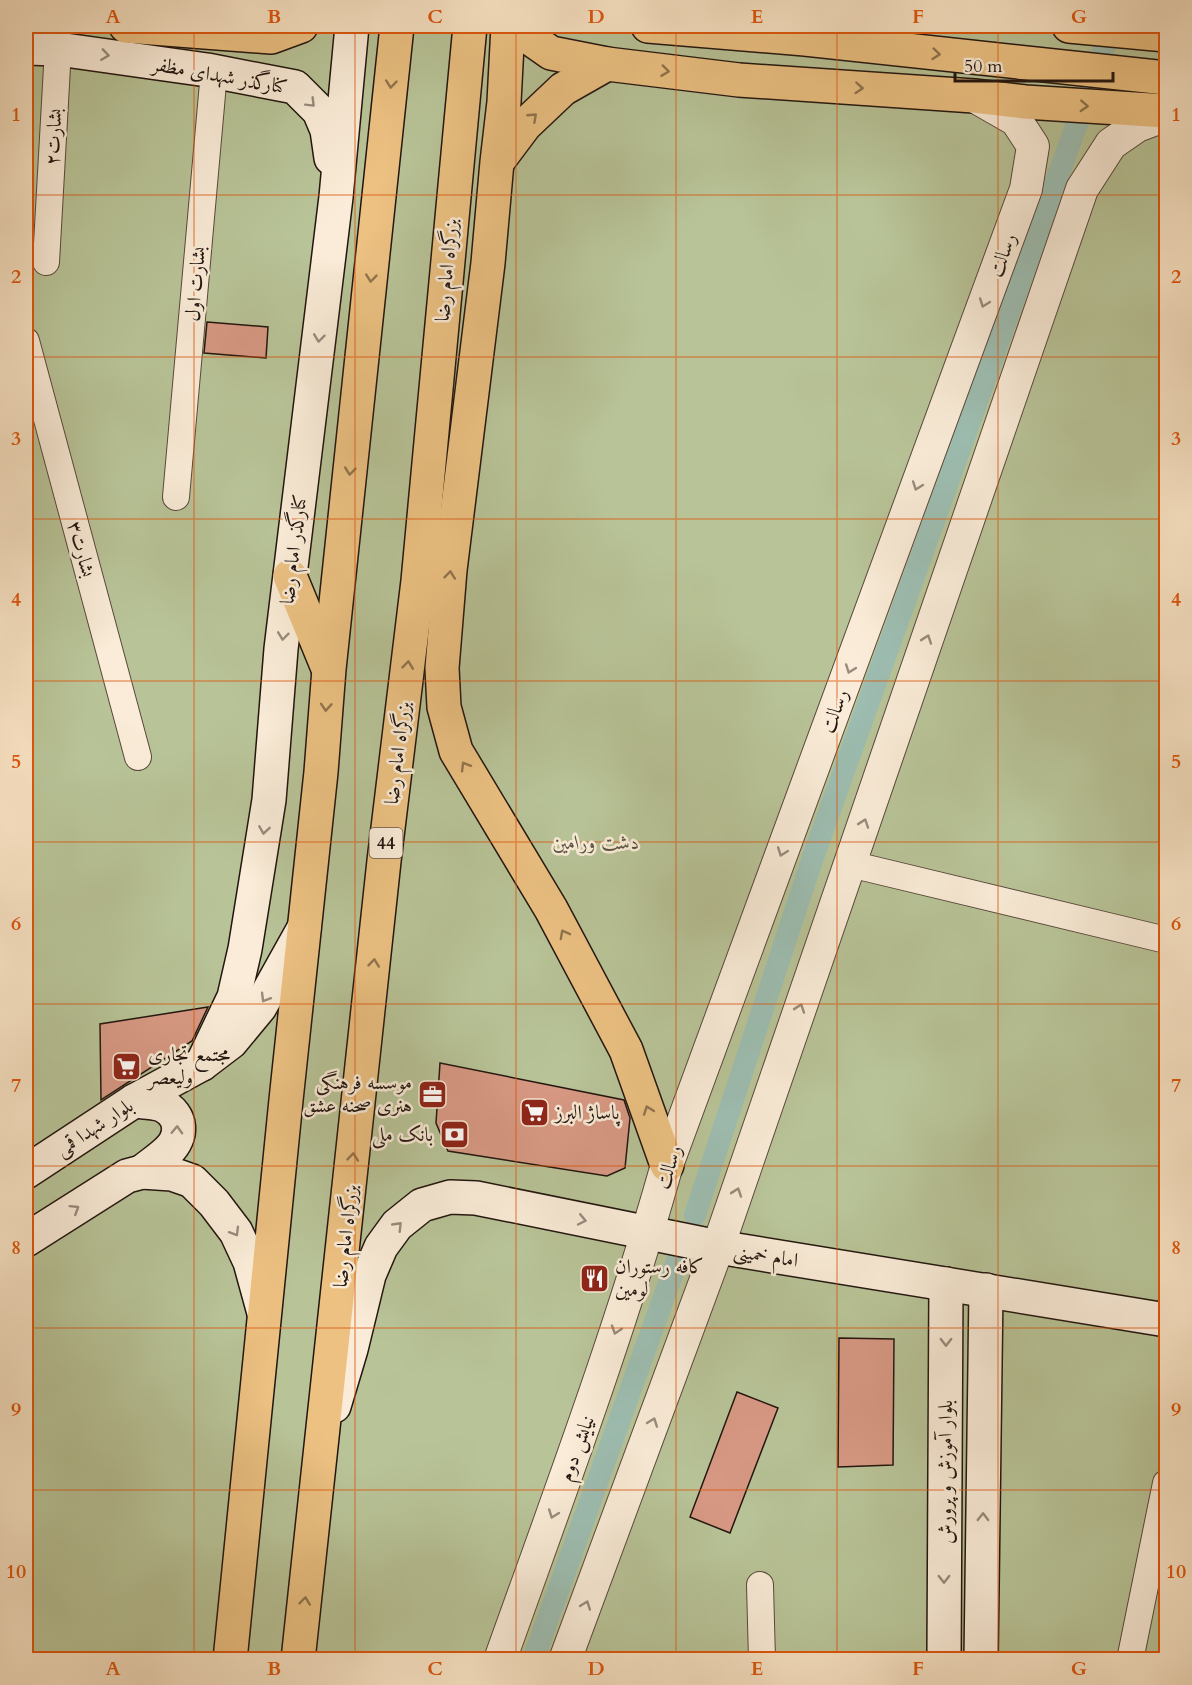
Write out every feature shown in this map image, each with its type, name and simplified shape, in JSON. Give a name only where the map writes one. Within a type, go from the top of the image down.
[{"type":"main road","points":[[126,26],[271,37],[301,26]]},
{"type":"main road","name":"کنارگذر امام رضا","points":[[202,1064],[234,997],[245,949],[269,800],[281,649],[336,197],[352,26]]},
{"type":"main road","points":[[230,1659],[321,772],[329,669],[397,26]]},
{"type":"main road","name":"بزرگراه امام رضا","points":[[298,1659],[384,861],[418,580],[470,26]]},
{"type":"main road","points":[[508,26],[504,102],[488,263],[450,570],[442,668],[444,707],[456,751],[551,909],[626,1050],[668,1165]]},
{"type":"main road","points":[[526,26],[531,39],[551,53],[607,64],[739,80],[1159,111]]},
{"type":"main road","points":[[648,26],[805,39],[1157,77]]},
{"type":"main road","points":[[1069,26],[1167,35]]},
{"type":"main road","name":"کنارگذر شهدای مظفر","points":[[26,48],[58,49],[214,72],[295,87],[319,111],[327,130],[336,197]]},
{"type":"main road","points":[[497,162],[525,125],[563,89],[607,64]]},
{"type":"main road","points":[[290,576],[329,669]]},
{"type":"main road","name":"بلوار شهدا قمی","points":[[26,1172],[134,1101],[202,1064],[231,1042],[260,1007],[304,928]]},
{"type":"main road","points":[[134,1101],[160,1104],[177,1118],[179,1126],[178,1138],[169,1150],[141,1172]]},
{"type":"main road","points":[[26,1240],[127,1176],[141,1172],[172,1174],[192,1181],[214,1203],[236,1232],[250,1262],[265,1317]]},
{"type":"main road","name":"امام خمینی","points":[[323,1442],[351,1349],[369,1275],[381,1247],[397,1226],[422,1205],[450,1197],[476,1198],[718,1247],[1167,1320]]},
{"type":"main road","name":"بلوار آموزش و پرورش","points":[[944,1659],[946,1284]]},
{"type":"main road","name":"بلوار آموزش و پرورش","points":[[981,1659],[986,1290]]},
{"type":"street","name":"بشارت۲","points":[[46,262],[58,49]]},
{"type":"street","name":"بشارت اول","points":[[176,497],[214,72]]},
{"type":"street","name":"رسالت","points":[[648,1234],[668,1165],[1026,189],[1033,146],[1016,120],[974,96]]},
{"type":"street","points":[[565,1659],[718,1247],[1082,189],[1111,144],[1159,111]]},
{"type":"street","name":"بشارت۳","points":[[26,341],[138,757]]},
{"type":"street","points":[[850,864],[1167,940]]},
{"type":"street","name":"نیایش دوم","points":[[500,1659],[591,1408],[648,1234]]},
{"type":"street","points":[[1130,1659],[1167,1483]]},
{"type":"street","points":[[760,1585],[762,1659]]},
{"type":"green space","name":"دشت ورامین","points":[[26,26],[1166,26],[1166,1659],[26,1660]]},
{"type":"building","points":[[207,322],[268,327],[266,358],[204,353]]},
{"type":"building","name":"مجتمع تجاری ولیعصر","points":[[208,1007],[192,1041],[101,1100],[100,1024]]},
{"type":"building","name":"پاساژ البرز","points":[[440,1063],[624,1100],[630,1118],[625,1168],[607,1176],[448,1151],[436,1123]]},
{"type":"building","points":[[839,1338],[894,1339],[893,1465],[838,1467]]},
{"type":"building","points":[[737,1392],[778,1408],[730,1533],[690,1517]]},
{"type":"waterway","points":[[695,1215],[813,857],[1112,26]]},
{"type":"waterway","points":[[533,1660],[677,1261]]},
{"type":"place","name":"مجتمع تجاری ولیعصر","points":[[127,1066]]},
{"type":"place","name":"موسسه فرهنگی هنری صحنه عشق","points":[[433,1094]]},
{"type":"place","name":"پاساژ البرز","points":[[534,1112]]},
{"type":"place","name":"بانک ملی","points":[[454,1134]]},
{"type":"place","name":"کافه رستوران لومین","points":[[594,1278]]}]
